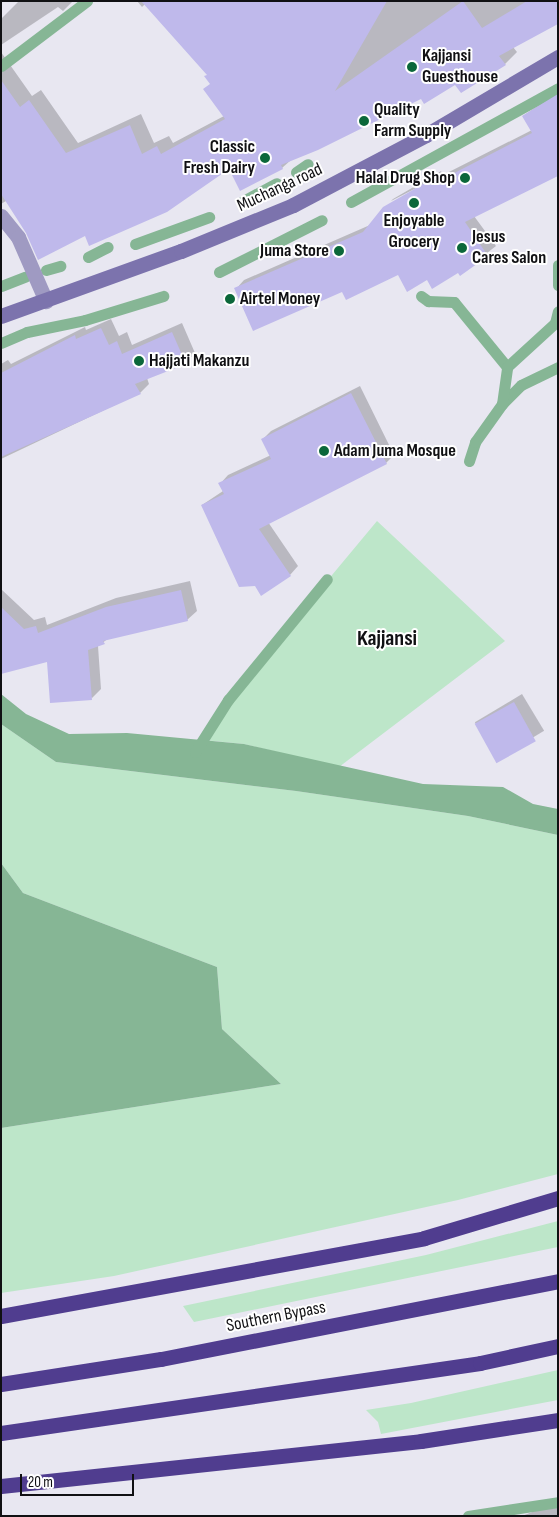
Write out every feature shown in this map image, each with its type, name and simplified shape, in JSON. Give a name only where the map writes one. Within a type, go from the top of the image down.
[{"type":"highway","points":[[1,1316],[424,1238],[558,1198]]},
{"type":"highway","name":"Southern Bypass","points":[[1,1384],[161,1359],[558,1281]]},
{"type":"highway","points":[[1,1433],[480,1363],[558,1346]]},
{"type":"highway","points":[[1,1486],[421,1441],[558,1420]]},
{"type":"street","name":"Muchanga road","points":[[1,316],[46,301],[293,205],[426,135],[558,57]]},
{"type":"street","points":[[1,216],[18,237],[46,301]]},
{"type":"shaded area","points":[[377,521],[505,641],[339,767],[244,744],[203,740],[228,700]]},
{"type":"shaded area","points":[[1,694],[26,714],[69,734],[127,733],[244,744],[423,784],[503,787],[533,804],[558,809],[558,835],[468,816],[296,791],[56,762],[1,724]]},
{"type":"shaded area","points":[[1,724],[56,762],[296,791],[468,816],[558,835],[558,1174],[458,1200],[114,1276],[1,1293],[1,1128],[281,1084],[222,1029],[217,967],[23,893],[1,863]]},
{"type":"shaded area","points":[[1,863],[23,893],[217,967],[222,1029],[281,1084],[1,1128]]},
{"type":"shaded area","points":[[558,1221],[558,1247],[194,1322],[183,1306],[426,1255]]},
{"type":"shaded area","points":[[558,1370],[558,1400],[381,1434],[378,1422],[366,1410],[411,1403]]},
{"type":"building","points":[[141,1],[387,1],[335,91],[463,1],[482,28],[527,1],[558,1],[558,24],[499,56],[506,65],[461,93],[455,85],[424,104],[421,99],[318,150],[281,165],[283,169],[240,191],[229,169],[167,212],[89,246],[85,236],[38,260],[26,233],[1,194],[1,80],[20,107],[29,100],[66,153],[130,125],[142,154],[157,146],[161,154],[225,119],[203,89],[210,84],[204,76],[207,75]]},
{"type":"building","points":[[558,94],[558,176],[465,222],[488,256],[460,276],[458,273],[432,289],[427,280],[407,292],[398,275],[346,300],[342,292],[253,331],[234,288],[363,232],[383,207],[432,179],[435,183],[532,133],[522,116]]},
{"type":"building","points":[[101,328],[109,345],[117,341],[122,354],[172,332],[186,364],[135,384],[141,394],[1,457],[1,373],[75,335],[76,339]]},
{"type":"building","points":[[351,393],[387,464],[259,529],[291,576],[261,596],[255,586],[239,587],[201,505],[224,494],[218,483],[271,459],[261,439]]},
{"type":"building","points":[[181,590],[188,621],[103,641],[105,644],[88,650],[92,700],[50,703],[47,662],[1,674],[1,607],[24,629],[36,626],[38,633],[106,607]]},
{"type":"building","points":[[514,702],[536,741],[496,763],[475,724]]},
{"type":"waterway","points":[[1,66],[87,1]]},
{"type":"waterway","points":[[351,202],[558,88]]},
{"type":"waterway","points":[[296,172],[308,164]]},
{"type":"waterway","points":[[243,201],[277,183]]},
{"type":"waterway","points":[[135,244],[209,217]]},
{"type":"waterway","points":[[219,272],[322,220]]},
{"type":"waterway","points":[[88,257],[108,247]]},
{"type":"waterway","points":[[558,265],[558,285]]},
{"type":"waterway","points":[[46,270],[60,266]]},
{"type":"waterway","points":[[1,286],[25,277]]},
{"type":"waterway","points":[[1,343],[27,332],[85,320],[163,296]]},
{"type":"waterway","points":[[421,296],[428,301],[454,302],[507,367]]},
{"type":"waterway","points":[[469,461],[475,442],[502,404],[507,367],[555,323],[558,311]]},
{"type":"waterway","points":[[502,404],[521,385],[558,367]]},
{"type":"waterway","points":[[195,752],[228,700],[327,579]]},
{"type":"waterway","points":[[468,1516],[558,1502]]},
{"type":"place","name":"Kajjansi Guesthouse","points":[[412,67]]},
{"type":"place","name":"Quality Farm Supply","points":[[364,121]]},
{"type":"place","name":"Classic Fresh Dairy","points":[[265,158]]},
{"type":"place","name":"Halal Drug Shop","points":[[465,178]]},
{"type":"place","name":"Enjoyable Grocery","points":[[414,203]]},
{"type":"place","name":"Jesus Cares Salon","points":[[462,248]]},
{"type":"place","name":"Juma Store","points":[[339,251]]},
{"type":"place","name":"Airtel Money","points":[[230,299]]},
{"type":"place","name":"Hajjati Makanzu","points":[[139,361]]},
{"type":"place","name":"Adam Juma Mosque","points":[[324,451]]},
{"type":"district","name":"Kajjansi","points":[[387,639]]}]
